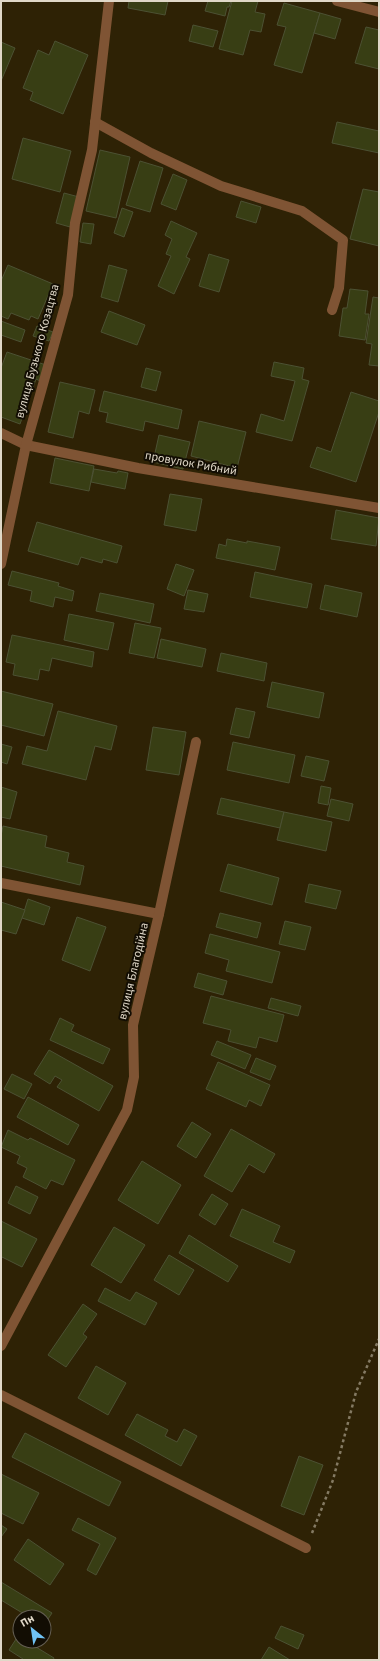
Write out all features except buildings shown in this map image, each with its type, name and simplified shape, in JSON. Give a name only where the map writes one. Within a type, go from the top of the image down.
[{"type":"street","name":"вулиця Бузького Козацтва","points":[[1,564],[26,445],[68,295],[75,223],[92,150],[109,1]]},
{"type":"street","points":[[337,1],[379,12]]},
{"type":"street","points":[[95,122],[152,153],[221,186],[302,211],[343,240],[339,288],[332,310]]},
{"type":"street","name":"провулок Рибний","points":[[1,433],[26,445],[138,468],[379,508]]},
{"type":"street","name":"вулиця Благодійна","points":[[1,1346],[127,1110],[134,1077],[133,1025],[159,914],[196,742]]},
{"type":"street","points":[[1,883],[159,914]]},
{"type":"street","points":[[1,1395],[306,1548]]},
{"type":"path","points":[[306,1548],[333,1480],[356,1392],[379,1339]]}]
